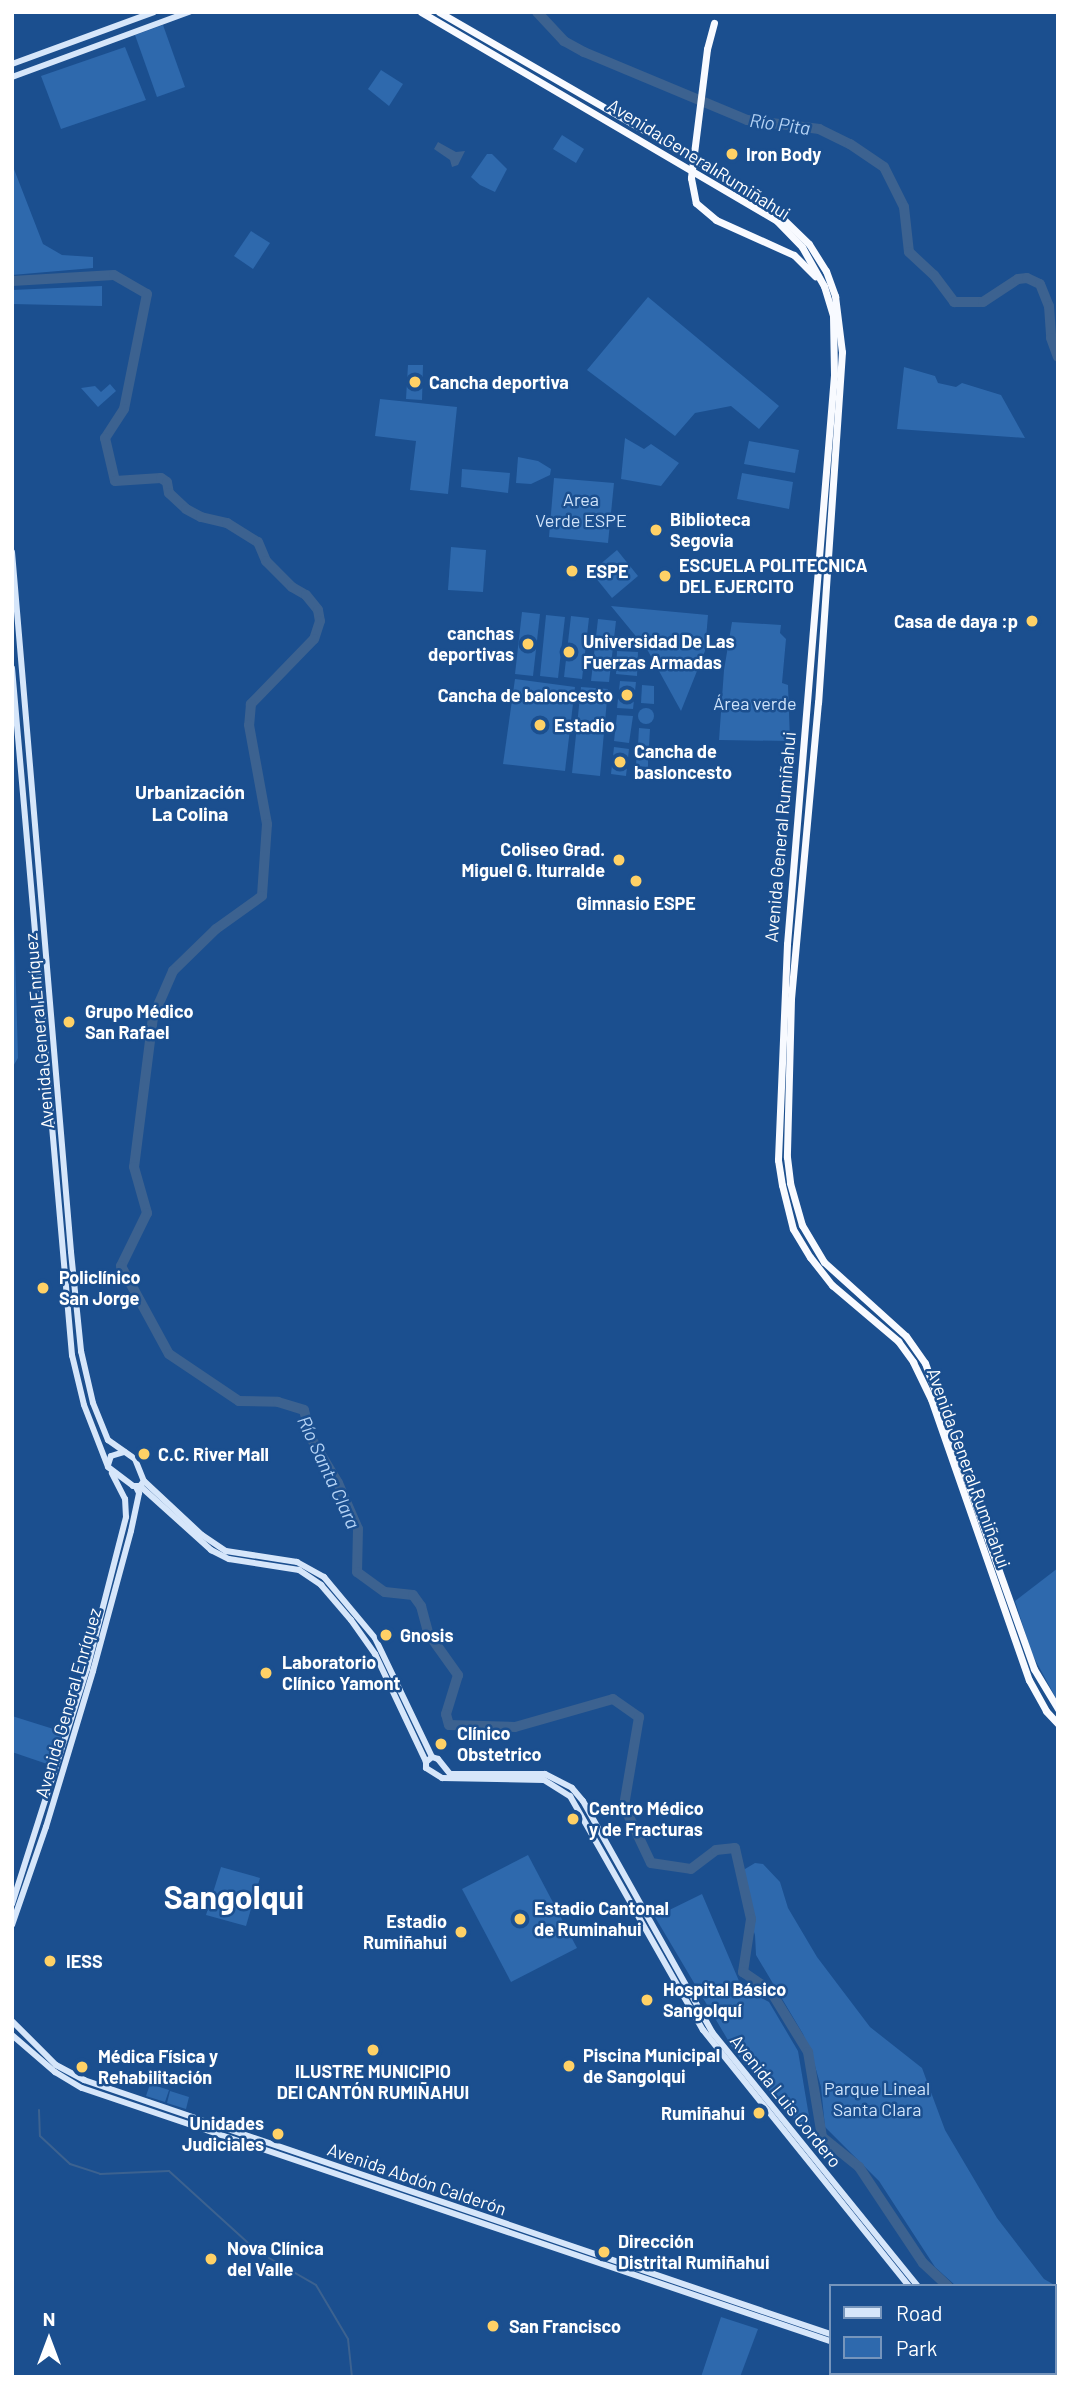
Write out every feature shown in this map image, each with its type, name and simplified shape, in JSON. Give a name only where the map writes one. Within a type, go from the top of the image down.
[{"type":"highway","name":"Avenida General Rumiñahui","points":[[421,12],[777,221],[802,247],[824,286],[833,316],[834,375],[787,944],[778,1160],[782,1185],[793,1229],[810,1257],[832,1285],[898,1341],[913,1362],[931,1399],[1029,1679],[1046,1711],[1058,1724]]},
{"type":"highway","name":"Avenida General Rumiñahui","points":[[439,12],[714,171],[775,211],[809,244],[826,271],[835,296],[841,327],[841,364],[818,694],[791,999],[787,1157],[790,1183],[802,1225],[824,1262],[906,1336],[925,1363],[1034,1669],[1058,1709]]},
{"type":"highway","points":[[714,23],[707,49],[691,185],[701,211],[794,254],[824,286]]},
{"type":"main road","points":[[12,64],[154,12]]},
{"type":"main road","points":[[12,77],[189,12]]},
{"type":"main road","points":[[62,46],[66,56]]},
{"type":"main road","name":"Avenida General Enríquez","points":[[12,552],[74,1368],[110,1469],[125,1499],[123,1528],[87,1669],[12,1904]]},
{"type":"main road","name":"Avenida General Enríquez","points":[[12,668],[67,1253],[81,1351],[93,1403],[108,1440],[135,1459],[140,1484],[131,1531],[93,1671],[12,1925]]},
{"type":"main road","points":[[126,1452],[114,1453],[110,1469],[140,1484],[202,1535],[226,1550],[297,1562],[324,1577],[375,1638],[429,1759],[427,1770],[433,1772],[440,1766],[438,1759],[429,1759]]},
{"type":"main road","name":"Avenida Luis Cordero","points":[[440,1766],[450,1774],[459,1775],[545,1774],[572,1788],[586,1805],[712,2032],[916,2284]]},
{"type":"main road","name":"Avenida Luis Cordero","points":[[433,1772],[448,1780],[544,1780],[570,1796],[685,2001],[720,2055],[907,2284]]},
{"type":"main road","name":"Avenida Abdón Calderón","points":[[12,2021],[45,2055],[84,2080],[828,2333]]},
{"type":"main road","name":"Avenida Abdón Calderón","points":[[12,2035],[55,2072],[82,2088],[828,2340]]},
{"type":"green space","points":[[163,25],[185,87],[157,97],[135,35]]},
{"type":"green space","points":[[125,47],[146,100],[61,129],[41,76]]},
{"type":"green space","points":[[381,70],[403,84],[389,106],[368,89]]},
{"type":"green space","points":[[562,135],[584,149],[576,163],[553,149]]},
{"type":"green space","points":[[487,154],[492,154],[507,169],[495,192],[471,177]]},
{"type":"green space","points":[[12,164],[43,244],[62,255],[93,257],[93,268],[12,275]]},
{"type":"green space","points":[[251,231],[270,243],[253,269],[234,256]]},
{"type":"green space","points":[[102,286],[102,306],[12,304],[12,290]]},
{"type":"green space","points":[[648,297],[779,406],[759,429],[731,406],[695,413],[675,436],[587,370]]},
{"type":"green space","name":"Cancha deportiva","points":[[408,365],[423,365],[422,400],[406,399]]},
{"type":"green space","points":[[904,367],[935,376],[938,383],[956,387],[962,383],[1001,395],[1025,438],[897,429]]},
{"type":"green space","points":[[110,384],[116,391],[98,407],[81,388],[95,386],[101,392]]},
{"type":"green space","points":[[380,399],[457,407],[448,494],[410,490],[416,441],[375,436]]},
{"type":"green space","points":[[625,438],[644,449],[651,444],[679,463],[661,486],[621,479]]},
{"type":"green space","points":[[749,441],[799,450],[795,473],[744,464]]},
{"type":"green space","points":[[518,457],[538,461],[551,469],[550,475],[531,484],[516,483]]},
{"type":"green space","points":[[462,469],[510,473],[508,493],[461,487]]},
{"type":"green space","points":[[742,473],[793,482],[789,509],[737,499]]},
{"type":"green space","name":"Area Verde ESPE","points":[[554,478],[614,483],[608,543],[549,537]]},
{"type":"green space","points":[[451,547],[486,550],[483,592],[448,590]]},
{"type":"green space","points":[[617,550],[638,576],[612,598],[591,572]]},
{"type":"green space","points":[[611,606],[708,615],[705,651],[681,711],[648,651]]},
{"type":"green space","name":"canchas deportivas","points":[[522,612],[540,614],[533,676],[515,674]]},
{"type":"green space","name":"canchas deportivas","points":[[546,615],[565,617],[558,678],[540,676]]},
{"type":"green space","name":"canchas deportivas","points":[[571,616],[589,618],[582,679],[564,677]]},
{"type":"green space","points":[[598,619],[616,621],[609,682],[591,681]]},
{"type":"green space","name":"Área verde","points":[[732,622],[781,625],[780,633],[786,639],[782,683],[788,685],[790,741],[719,740],[724,670]]},
{"type":"green space","points":[[617,651],[638,652],[637,676],[616,674]]},
{"type":"green space","name":"Estadio","points":[[515,679],[575,687],[565,771],[503,764]]},
{"type":"green space","name":"Cancha de baloncesto","points":[[620,681],[636,682],[633,709],[617,708]]},
{"type":"green space","points":[[642,685],[654,686],[654,704],[641,703]]},
{"type":"green space","points":[[581,687],[608,689],[600,776],[572,773]]},
{"type":"green space","points":[[646,708],[652,710],[652,722],[646,724],[640,722],[638,716],[640,710]]},
{"type":"green space","name":"Cancha de baloncesto","points":[[617,715],[633,716],[629,743],[614,741]]},
{"type":"green space","points":[[639,728],[650,729],[649,746],[638,745]]},
{"type":"green space","name":"Cancha de basloncesto","points":[[614,747],[629,749],[626,776],[611,774]]},
{"type":"green space","points":[[637,750],[648,751],[648,767],[636,766]]},
{"type":"green space","points":[[12,847],[18,1058],[12,1068]]},
{"type":"green space","points":[[1058,1568],[1058,1702],[1032,1654],[1015,1601]]},
{"type":"green space","points":[[12,1716],[63,1732],[53,1766],[12,1752]]},
{"type":"green space","name":"Estadio Cantonal de Ruminahui","points":[[528,1855],[577,1948],[511,1982],[462,1889]]},
{"type":"green space","name":"Parque Lineal Santa Clara","points":[[755,1863],[763,1864],[780,1882],[788,1908],[817,1957],[870,2027],[922,2068],[945,2130],[997,2218],[1044,2279],[1053,2284],[954,2284],[935,2267],[879,2181],[825,2127],[821,2087],[803,2034],[756,1955],[755,1935],[741,1894],[745,1869]]},
{"type":"green space","points":[[221,1867],[260,1878],[246,1926],[206,1915]]},
{"type":"green space","points":[[702,1894],[742,1988],[769,2002],[798,2051],[813,2140],[735,2052],[655,1917]]},
{"type":"green space","points":[[150,2084],[169,2090],[165,2102],[146,2096]]},
{"type":"green space","points":[[170,2091],[189,2097],[186,2109],[167,2103]]},
{"type":"green space","name":"Parque Lineal Santa Clara","points":[[1056,2286],[1058,2287],[1056,2352]]},
{"type":"green space","points":[[721,2317],[758,2329],[740,2377],[701,2377]]},
{"type":"shaded area","points":[[438,142],[456,152],[465,151],[458,165],[452,167],[450,160],[434,149]]},
{"type":"waterway","name":"Río Pita","points":[[537,12],[564,41],[584,52],[747,120],[819,129],[850,144],[884,167],[904,207],[909,252],[934,275],[954,302],[983,302],[1018,279],[1027,278],[1040,284],[1049,306],[1051,338],[1058,357]]},
{"type":"waterway","name":"Río Santa Clara","points":[[12,281],[114,275],[147,294],[124,409],[105,438],[115,481],[161,478],[167,482],[169,493],[186,509],[201,517],[227,523],[258,542],[266,561],[292,587],[306,595],[318,610],[320,621],[314,639],[251,704],[249,725],[267,824],[262,896],[216,929],[173,971],[153,1017],[134,1167],[147,1213],[121,1266],[169,1354],[239,1401],[278,1402],[304,1410],[311,1438],[338,1483],[358,1529],[357,1572],[385,1592],[413,1595],[421,1606],[428,1633],[458,1675],[446,1714],[449,1725],[515,1727],[613,1699],[639,1717],[624,1806],[651,1863],[691,1869],[716,1850],[735,1848],[751,1919],[743,1972],[770,1990],[808,2052],[822,2137],[859,2167],[923,2263],[946,2284]]},
{"type":"waterway","points":[[39,2110],[40,2136],[70,2164],[100,2174],[169,2171],[257,2251]]},
{"type":"waterway","points":[[269,2258],[316,2285],[348,2339],[352,2377]]},
{"type":"place","name":"Iron Body","points":[[732,154]]},
{"type":"place","name":"Cancha deportiva","points":[[415,382]]},
{"type":"place","name":"Biblioteca Segovia","points":[[656,530]]},
{"type":"place","name":"ESPE","points":[[572,571]]},
{"type":"place","name":"ESCUELA POLITECNICA DEL EJERCITO","points":[[665,576]]},
{"type":"place","name":"Casa de daya :p","points":[[1032,621]]},
{"type":"place","name":"canchas deportivas","points":[[528,644]]},
{"type":"place","name":"Universidad De Las Fuerzas Armadas","points":[[569,652]]},
{"type":"place","name":"Cancha de baloncesto","points":[[627,695]]},
{"type":"place","name":"Estadio","points":[[540,725]]},
{"type":"place","name":"Cancha de basloncesto","points":[[620,762]]},
{"type":"place","name":"Coliseo Grad. Miguel G. Iturralde","points":[[619,860]]},
{"type":"place","name":"Gimnasio ESPE","points":[[636,881]]},
{"type":"place","name":"Grupo Médico San Rafael","points":[[69,1022]]},
{"type":"place","name":"Policlínico San Jorge","points":[[43,1288]]},
{"type":"place","name":"C.C. River Mall","points":[[144,1454]]},
{"type":"place","name":"Gnosis","points":[[386,1635]]},
{"type":"place","name":"Laboratorio Clínico Yamont","points":[[266,1673]]},
{"type":"place","name":"Clínico Obstetrico","points":[[441,1744]]},
{"type":"place","name":"Centro Médico y de Fracturas","points":[[573,1819]]},
{"type":"place","name":"Estadio Cantonal de Ruminahui","points":[[520,1919]]},
{"type":"place","name":"Estadio Rumiñahui","points":[[461,1932]]},
{"type":"place","name":"IESS","points":[[50,1961]]},
{"type":"place","name":"Hospital Básico Sangolquí","points":[[647,2000]]},
{"type":"place","name":"ILUSTRE MUNICIPIO DEl CANTÓN RUMIÑAHUI","points":[[373,2050]]},
{"type":"place","name":"Piscina Municipal de Sangolqui","points":[[569,2066]]},
{"type":"place","name":"Médica Física y Rehabilitación","points":[[82,2067]]},
{"type":"place","name":"Rumiñahui","points":[[759,2113]]},
{"type":"place","name":"Unidades Judiciales","points":[[278,2134]]},
{"type":"place","name":"Dirección Distrital Rumiñahui","points":[[604,2252]]},
{"type":"place","name":"Nova Clínica del Valle","points":[[211,2259]]},
{"type":"place","name":"San Francisco","points":[[493,2326]]},
{"type":"district","name":"Urbanización La Colina","points":[[190,803]]},
{"type":"district","name":"Sangolqui","points":[[234,1896]]}]
